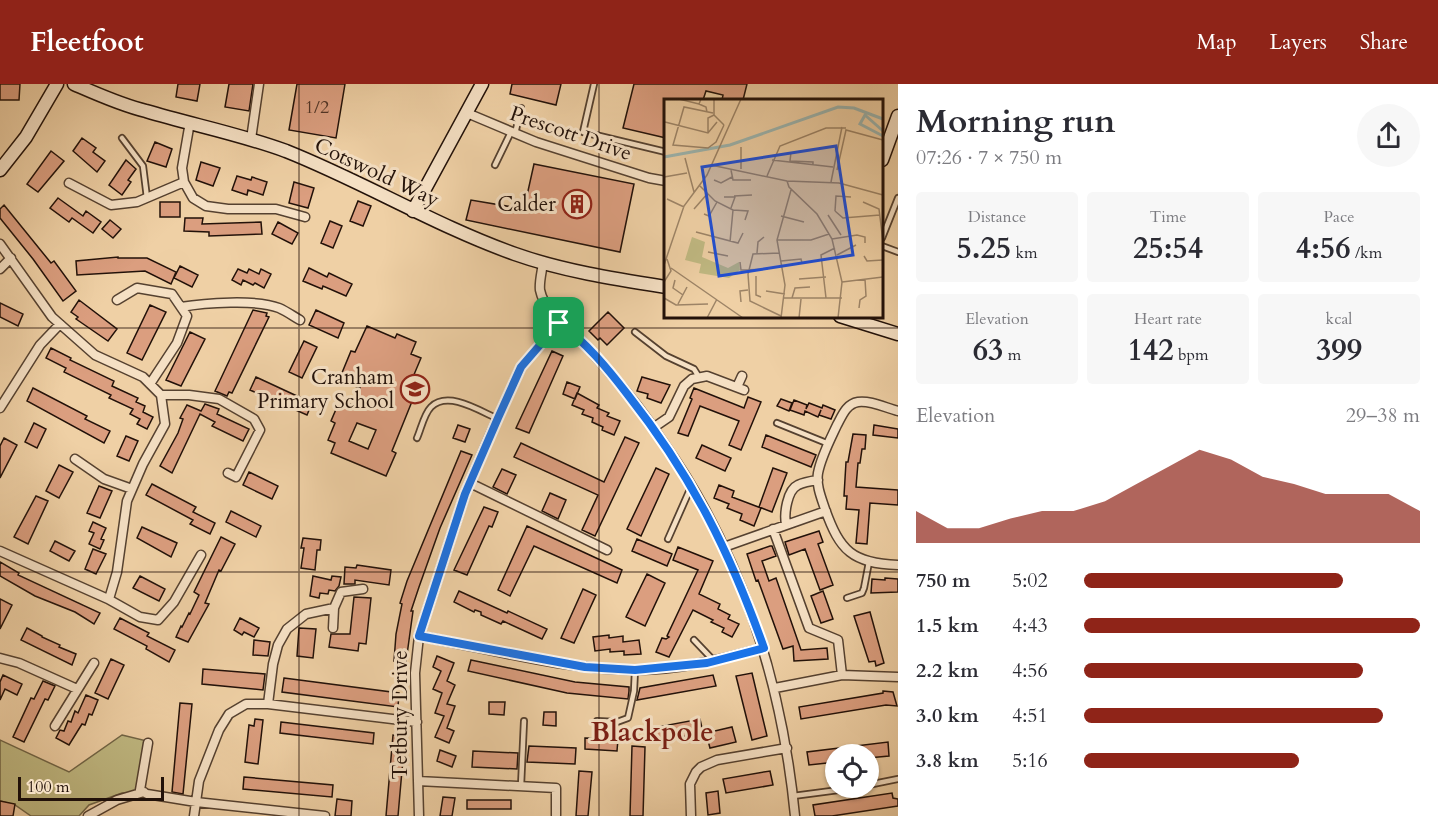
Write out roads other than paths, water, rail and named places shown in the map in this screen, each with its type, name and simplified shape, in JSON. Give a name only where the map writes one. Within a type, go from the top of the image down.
[{"type":"main road","points":[[0,170],[26,137],[57,84]]},
{"type":"main road","name":"Cotswold Way","points":[[74,84],[116,102],[251,139],[312,162],[413,211],[513,253],[589,274],[664,287]]},
{"type":"main road","points":[[413,211],[482,84]]},
{"type":"main road","points":[[883,156],[898,116]]},
{"type":"main road","points":[[846,318],[898,334]]},
{"type":"street","points":[[251,139],[259,84]]},
{"type":"street","name":"Prescott Drive","points":[[467,113],[513,133],[649,178],[664,181]]},
{"type":"street","points":[[190,122],[182,168],[184,182],[193,198],[206,206],[228,209],[276,209],[306,217]]},
{"type":"street","points":[[69,183],[111,205],[137,202],[184,182]]},
{"type":"street","points":[[0,244],[52,317],[95,355],[143,377],[160,395],[165,424],[143,464],[127,501],[117,572],[109,599]]},
{"type":"street","points":[[0,269],[11,258]]},
{"type":"street","points":[[543,263],[540,290],[548,307],[559,323],[573,333],[611,374],[653,428],[692,486],[724,547],[746,597],[775,688],[787,748],[795,816]]},
{"type":"street","points":[[117,300],[137,288],[172,294],[187,316],[177,343],[150,384]]},
{"type":"street","points":[[181,307],[211,302],[256,304],[278,307],[300,320]]},
{"type":"street","name":"Tetbury Drive","points":[[419,816],[415,673],[419,636],[470,483],[498,418],[521,367],[559,323]]},
{"type":"street","points":[[0,408],[40,345],[60,324]]},
{"type":"street","points":[[653,428],[672,413],[684,386],[699,377],[707,376],[740,389],[742,376]]},
{"type":"street","points":[[160,395],[189,395],[219,399],[254,419],[260,430],[255,441],[236,477],[228,473]]},
{"type":"street","points":[[898,411],[856,402],[845,409],[818,471],[826,511],[834,532],[843,546],[854,555],[869,562],[898,565]]},
{"type":"street","points":[[75,459],[104,479],[132,489]]},
{"type":"street","points":[[786,524],[784,513],[794,488],[799,484],[818,480]]},
{"type":"street","points":[[470,483],[607,550]]},
{"type":"street","points":[[724,547],[826,511]]},
{"type":"street","points":[[773,529],[809,628],[837,640],[842,675]]},
{"type":"street","points":[[0,552],[109,599],[141,617],[158,620],[174,602],[201,555]]},
{"type":"street","points":[[333,628],[334,608],[341,592],[363,589]]},
{"type":"street","points":[[268,705],[273,664],[278,645],[287,629],[306,614],[334,608]]},
{"type":"street","points":[[419,636],[585,667],[635,670],[714,661],[764,648]]},
{"type":"street","points":[[0,658],[19,663],[77,689]]},
{"type":"street","points":[[55,726],[94,663]]},
{"type":"street","points":[[775,688],[842,675],[898,677]]},
{"type":"street","points":[[194,816],[199,781],[219,730],[229,714],[246,704],[417,722]]},
{"type":"street","points":[[144,792],[140,790],[148,743]]},
{"type":"street","points":[[691,816],[690,784],[701,767],[717,760],[787,748]]},
{"type":"street","points":[[418,781],[556,788],[556,815]]},
{"type":"street","points":[[88,816],[117,801],[144,792],[196,802],[325,816]]},
{"type":"lane","points":[[594,84],[583,132],[664,152]]},
{"type":"lane","points":[[495,165],[513,133],[521,108]]},
{"type":"lane","points":[[122,138],[143,166],[147,198]]},
{"type":"lane","points":[[883,236],[898,198]]},
{"type":"lane","points":[[883,246],[898,252]]},
{"type":"lane","points":[[635,332],[670,359],[694,369],[699,377]]},
{"type":"lane","points":[[417,438],[430,408],[443,400],[456,401],[498,418]]},
{"type":"lane","points":[[777,423],[829,444]]},
{"type":"lane","points":[[668,539],[692,486]]},
{"type":"lane","points":[[848,598],[862,593],[869,562]]},
{"type":"lane","points":[[694,640],[714,661]]},
{"type":"lane","points":[[597,721],[623,722],[628,718],[634,691],[635,670]]},
{"type":"lane","points":[[521,786],[524,721]]},
{"type":"lane","points":[[879,783],[898,779]]},
{"type":"lane","points":[[793,796],[825,792]]},
{"type":"place","name":"Calder","points":[[577,204]]},
{"type":"place","name":"Cranham Primary School","points":[[415,389]]},
{"type":"district","name":"Blackpole","points":[[652,732]]}]
